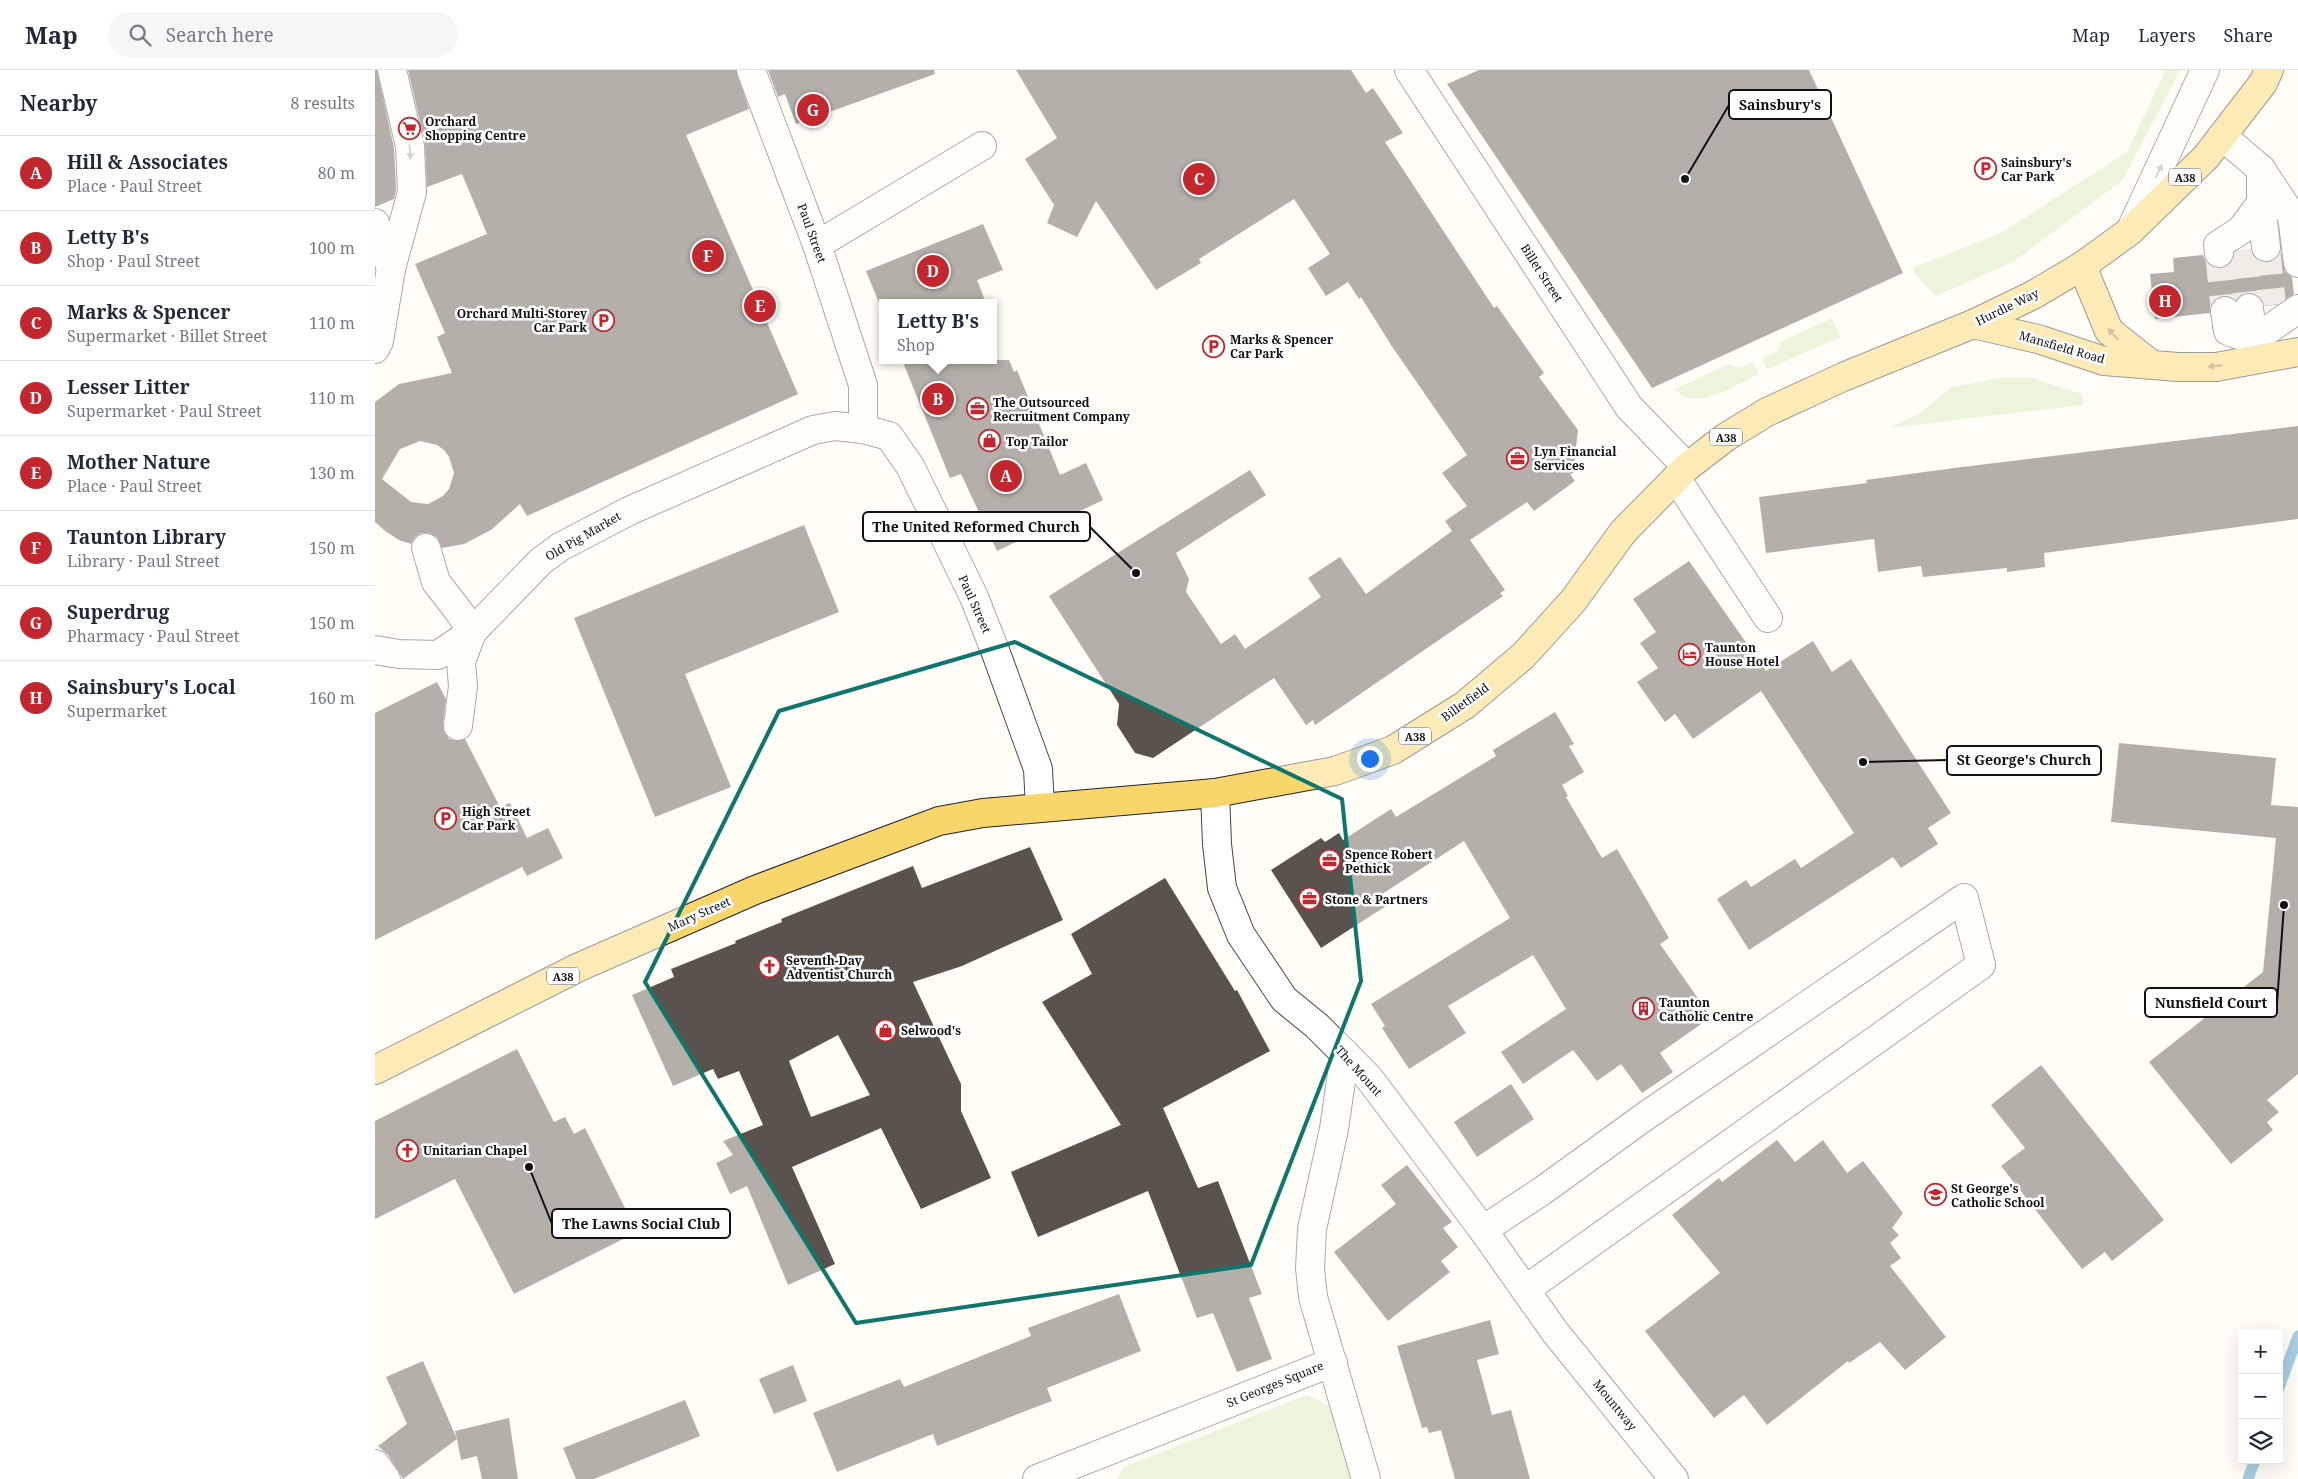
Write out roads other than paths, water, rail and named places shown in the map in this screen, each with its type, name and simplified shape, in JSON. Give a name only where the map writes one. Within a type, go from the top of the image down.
[{"type":"main road","name":"Hurdle Way","points":[[1681,472],[1726,437],[1767,412],[1843,377],[1973,324],[2033,295],[2082,266],[2130,231],[2206,157],[2263,83],[2269,70]]},
{"type":"main road","name":"Mansfield Road","points":[[2082,266],[2109,331],[2151,364]]},
{"type":"main road","name":"Mansfield Road","points":[[1973,324],[2038,339],[2104,361],[2216,367],[2261,323],[2298,352]]},
{"type":"main road","name":"Billetfield","points":[[1040,808],[1215,793],[1335,771],[1393,750],[1465,705],[1529,650],[1573,601],[1623,532],[1681,472]]},
{"type":"main road","name":"Mary Street","points":[[375,1070],[577,968],[755,890],[939,821],[983,813],[1040,808]]},
{"type":"street","points":[[375,349],[379,341],[391,269],[412,192],[410,146],[392,70]]},
{"type":"street","name":"Paul Street","points":[[751,70],[817,245],[863,385],[863,429]]},
{"type":"street","name":"Billet Street","points":[[1409,70],[1629,407],[1681,472],[1768,618]]},
{"type":"street","points":[[2130,231],[2205,70]]},
{"type":"street","points":[[2222,136],[2261,170],[2292,216],[2298,263]]},
{"type":"street","points":[[817,245],[982,146]]},
{"type":"street","points":[[2242,245],[2261,203],[2261,170]]},
{"type":"street","points":[[375,223],[391,269]]},
{"type":"street","name":"Paul Street","points":[[813,430],[835,426],[863,429],[889,436],[910,466],[974,597],[996,653],[1038,769],[1040,808]]},
{"type":"street","name":"Old Pig Market","points":[[375,650],[399,654],[438,655],[472,632],[541,561],[560,547],[629,511],[813,430]]},
{"type":"street","points":[[426,548],[436,582],[472,632],[461,662],[463,686],[458,726]]},
{"type":"street","name":"The Mount","points":[[1215,793],[1217,844],[1222,888],[1241,935],[1284,999],[1345,1053],[1369,1078],[1483,1230],[1555,1332]]},
{"type":"street","points":[[1483,1230],[1964,898],[1981,965],[1525,1290]]},
{"type":"street","name":"St Georges Square","points":[[1037,1479],[1333,1362],[1313,1297],[1310,1268],[1312,1229],[1334,1130],[1345,1053]]},
{"type":"street","name":"Mountway","points":[[1555,1332],[1674,1479]]},
{"type":"street","points":[[1333,1362],[1366,1479]]},
{"type":"street","points":[[375,1464],[386,1479]]},
{"type":"waterway","points":[[2283,1377],[2298,1336]]},
{"type":"waterway","points":[[2248,1479],[2254,1464]]},
{"type":"tunnel","points":[[2266,247],[2272,305]]},
{"type":"tunnel","points":[[2243,250],[2249,308]]},
{"type":"tunnel","points":[[2219,253],[2225,311]]},
{"type":"place","name":"Superdrug","points":[[813,110]]},
{"type":"place","name":"Orchard Shopping Centre","points":[[409,128]]},
{"type":"place","name":"Sainsbury's Car Park","points":[[1985,169]]},
{"type":"place","name":"Marks & Spencer","points":[[1199,179]]},
{"type":"place","name":"Sainsbury's","points":[[1685,179]]},
{"type":"place","name":"Taunton Library","points":[[708,256]]},
{"type":"place","name":"Lesser Litter","points":[[933,271]]},
{"type":"place","name":"Sainsbury's Local","points":[[2165,301]]},
{"type":"place","name":"Mother Nature","points":[[760,306]]},
{"type":"place","name":"Orchard Multi-Storey Car Park","points":[[603,320]]},
{"type":"place","name":"Marks & Spencer Car Park","points":[[1214,346]]},
{"type":"place","name":"Letty B's","points":[[938,399]]},
{"type":"place","name":"The Outsourced Recruitment Company","points":[[977,409]]},
{"type":"place","name":"Top Tailor","points":[[990,441]]},
{"type":"place","name":"Lyn Financial Services","points":[[1518,458]]},
{"type":"place","name":"Hill & Associates","points":[[1006,476]]},
{"type":"place","name":"The United Reformed Church","points":[[1136,573]]},
{"type":"place","name":"Taunton House Hotel","points":[[1689,654]]},
{"type":"place","name":"St George's Church","points":[[1863,762]]},
{"type":"place","name":"High Street Car Park","points":[[446,818]]},
{"type":"place","name":"Spence Robert Pethick","points":[[1329,861]]},
{"type":"place","name":"Stone & Partners","points":[[1309,899]]},
{"type":"place","name":"Nunsfield Court","points":[[2284,905]]},
{"type":"place","name":"Seventh-Day Adventist Church","points":[[770,967]]},
{"type":"place","name":"Taunton Catholic Centre","points":[[1643,1009]]},
{"type":"place","name":"Selwood's","points":[[885,1030]]},
{"type":"place","name":"Unitarian Chapel","points":[[407,1150]]},
{"type":"place","name":"The Lawns Social Club","points":[[529,1167]]},
{"type":"place","name":"St George's Catholic School","points":[[1935,1195]]}]
